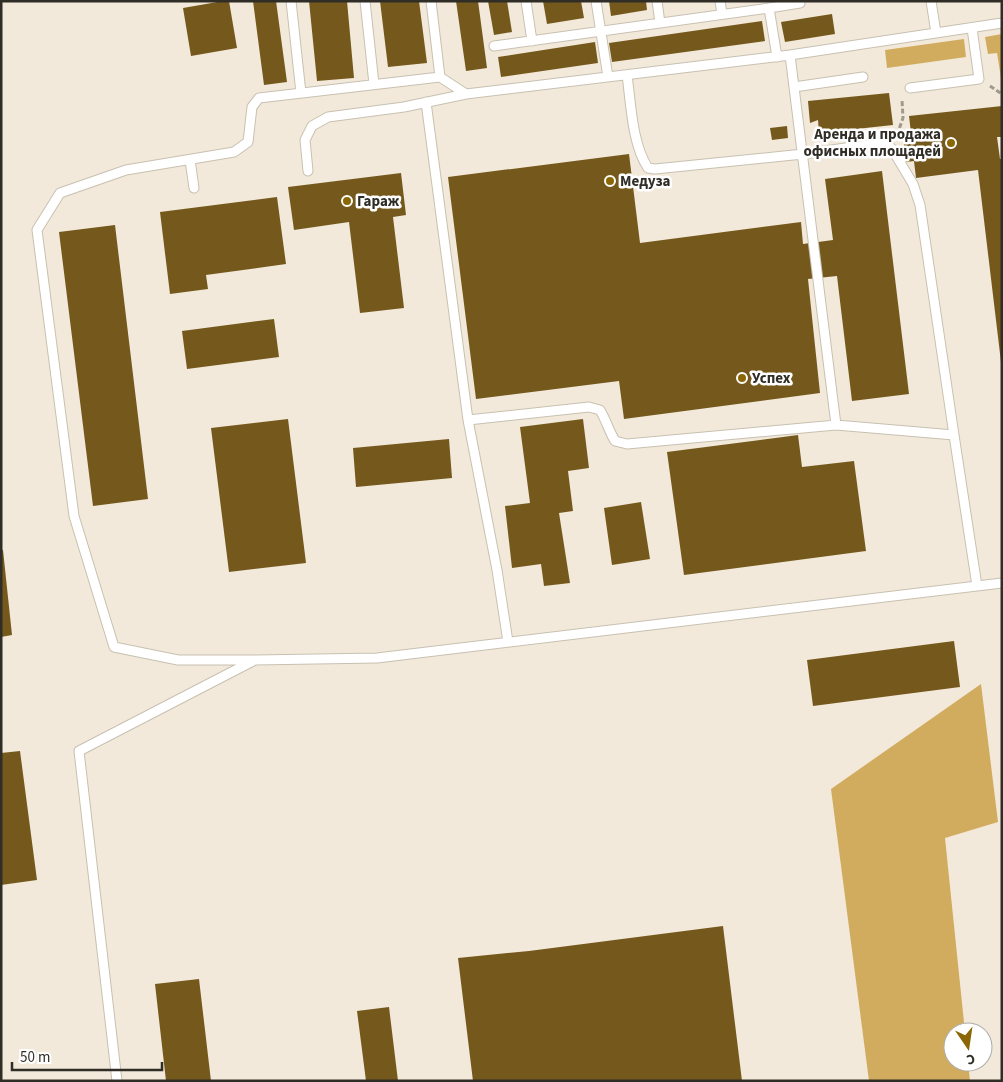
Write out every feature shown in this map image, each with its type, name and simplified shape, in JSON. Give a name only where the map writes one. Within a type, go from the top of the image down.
[{"type":"lane","points":[[291,1],[301,93]]},
{"type":"lane","points":[[365,1],[374,84]]},
{"type":"lane","points":[[431,1],[440,77]]},
{"type":"lane","points":[[526,1],[532,41]]},
{"type":"lane","points":[[596,1],[608,77]]},
{"type":"lane","points":[[657,1],[660,23]]},
{"type":"lane","points":[[720,1],[722,14]]},
{"type":"lane","points":[[494,46],[769,8],[800,3],[800,1]]},
{"type":"lane","points":[[931,1],[936,33]]},
{"type":"lane","points":[[769,8],[777,57]]},
{"type":"lane","points":[[308,171],[305,140],[312,126],[328,117],[404,107],[466,94],[777,57],[1002,23]]},
{"type":"lane","points":[[910,88],[978,79],[972,28]]},
{"type":"lane","points":[[790,55],[836,425]]},
{"type":"lane","points":[[627,75],[636,141],[648,168],[655,169],[803,154],[881,143],[892,148],[913,184],[920,205],[977,586]]},
{"type":"lane","points":[[466,94],[440,77],[259,98],[252,107],[248,142],[234,152],[126,170],[60,193],[37,230],[74,516],[114,647],[178,660],[377,658],[1002,583]]},
{"type":"lane","points":[[794,87],[863,77]]},
{"type":"lane","points":[[426,102],[468,420],[497,570],[508,642]]},
{"type":"lane","points":[[190,160],[194,188]]},
{"type":"lane","points":[[468,420],[589,407],[600,410],[615,441],[627,444],[836,425],[954,435]]},
{"type":"lane","points":[[117,1081],[79,751],[255,660]]},
{"type":"path","points":[[892,148],[903,118],[902,97],[906,90],[910,88]]},
{"type":"shaded area","points":[[1002,34],[1001,78],[997,53],[988,54],[985,37]]},
{"type":"shaded area","points":[[964,39],[966,57],[887,68],[885,50]]},
{"type":"shaded area","points":[[981,684],[998,822],[945,838],[964,1022],[943,1022],[943,1072],[969,1072],[970,1081],[869,1081],[831,789]]},
{"type":"building","points":[[229,1],[237,48],[191,56],[183,8]]},
{"type":"building","points":[[253,1],[276,1],[287,82],[264,85]]},
{"type":"building","points":[[309,1],[347,1],[354,78],[317,81]]},
{"type":"building","points":[[380,1],[419,1],[427,63],[388,67]]},
{"type":"building","points":[[456,1],[478,1],[487,68],[466,71]]},
{"type":"building","points":[[488,1],[507,1],[512,32],[494,35]]},
{"type":"building","points":[[543,1],[581,1],[584,18],[547,24]]},
{"type":"building","points":[[609,1],[646,1],[647,10],[611,16]]},
{"type":"building","points":[[832,14],[835,34],[785,42],[781,22]]},
{"type":"building","points":[[762,21],[765,41],[612,62],[609,43]]},
{"type":"building","points":[[595,42],[598,63],[501,77],[498,57]]},
{"type":"building","points":[[889,93],[893,125],[819,133],[818,120],[810,123],[808,101]]},
{"type":"building","name":"Аренда и продажа офисных площадей","points":[[1002,106],[1002,137],[997,137],[1000,159],[1002,159],[1001,362],[978,170],[916,178],[914,161],[906,162],[903,134],[911,133],[909,116]]},
{"type":"building","points":[[787,126],[788,138],[772,140],[770,128]]},
{"type":"building","points":[[629,154],[640,243],[801,222],[803,244],[833,240],[825,179],[882,171],[909,394],[852,401],[837,276],[808,279],[820,393],[624,419],[619,381],[476,399],[448,177]]},
{"type":"building","points":[[401,173],[406,215],[393,217],[404,308],[360,313],[349,222],[294,230],[288,187]]},
{"type":"building","points":[[277,197],[286,264],[206,275],[208,289],[170,294],[160,212]]},
{"type":"building","points":[[115,225],[148,499],[93,506],[59,232]]},
{"type":"building","points":[[274,319],[279,357],[187,369],[182,331]]},
{"type":"building","points":[[288,419],[306,563],[229,572],[211,428]]},
{"type":"building","points":[[583,419],[589,468],[568,471],[573,511],[559,513],[570,583],[544,586],[541,564],[512,568],[505,506],[530,503],[520,427]]},
{"type":"building","points":[[798,435],[802,467],[854,461],[866,551],[684,575],[667,452]]},
{"type":"building","points":[[449,439],[452,478],[356,487],[353,448]]},
{"type":"building","points":[[641,502],[650,559],[612,565],[604,508]]},
{"type":"building","points":[[1,550],[3,550],[12,635],[1,637]]},
{"type":"building","points":[[954,641],[960,687],[813,706],[807,660]]},
{"type":"building","points":[[20,751],[37,880],[1,885],[1,753]]},
{"type":"building","points":[[723,926],[742,1081],[473,1081],[458,958],[529,951]]},
{"type":"building","points":[[199,979],[211,1081],[166,1081],[155,984]]},
{"type":"building","points":[[389,1007],[398,1081],[366,1081],[357,1011]]},
{"type":"place","name":"Аренда и продажа офисных площадей","points":[[951,143]]},
{"type":"place","name":"Медуза","points":[[610,181]]},
{"type":"place","name":"Гараж","points":[[347,201]]},
{"type":"place","name":"Успех","points":[[742,378]]}]
